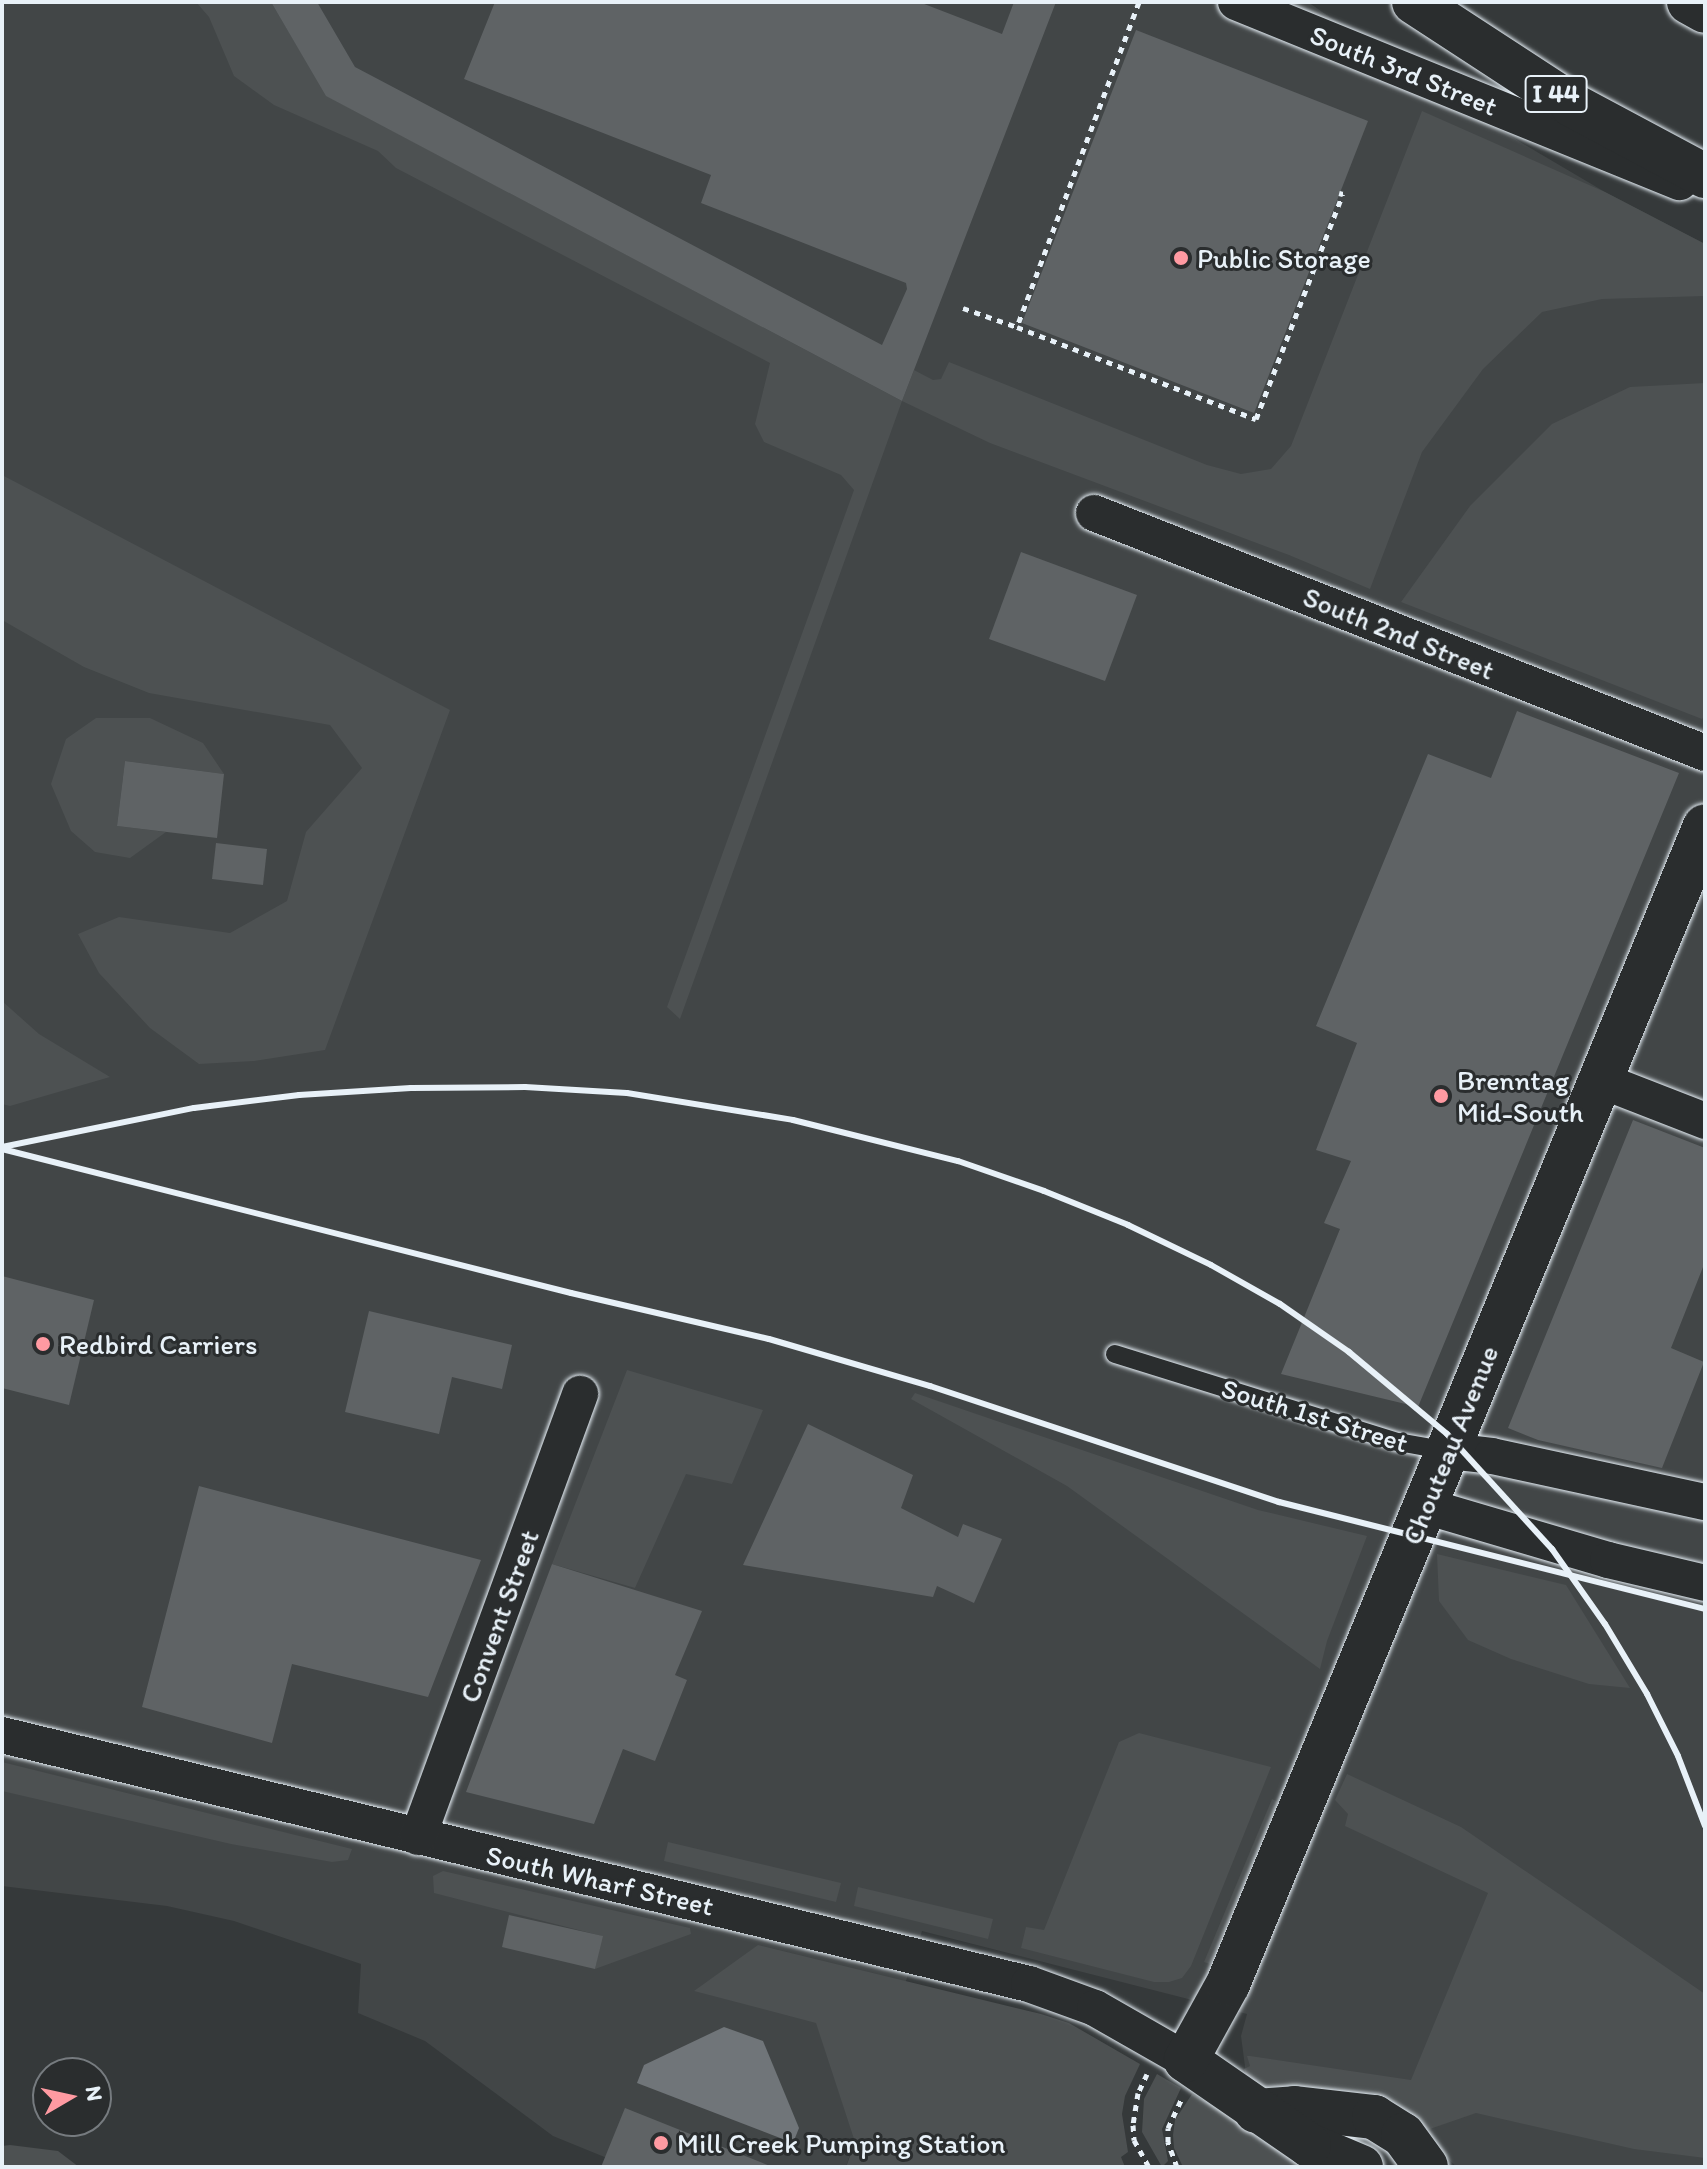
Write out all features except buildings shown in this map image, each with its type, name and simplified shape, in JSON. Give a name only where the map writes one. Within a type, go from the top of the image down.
[{"type":"main road","name":"I 44","points":[[1414,2],[1572,105],[1705,176]]},
{"type":"main road","points":[[1689,2],[1705,11]]},
{"type":"main road","name":"Chouteau Avenue","points":[[1174,2073],[1228,1984],[1705,826]]},
{"type":"main road","points":[[1174,2073],[1256,2111],[1309,2145],[1361,2167]]},
{"type":"main road","points":[[1256,2111],[1295,2108],[1374,2117],[1403,2135],[1426,2167]]},
{"type":"street","name":"South 3rd Street","points":[[1236,2],[1705,192]]},
{"type":"street","name":"South 2nd Street","points":[[1094,513],[1705,753]]},
{"type":"street","points":[[1600,1080],[1705,1121]]},
{"type":"street","name":"Convent Street","points":[[418,1837],[580,1394]]},
{"type":"street","name":"South 1st Street","points":[[1449,1451],[1492,1456],[1705,1502]]},
{"type":"street","points":[[1425,1506],[1608,1560],[1705,1583]]},
{"type":"street","name":"South Wharf Street","points":[[2,1735],[1029,1984],[1095,2008],[1174,2073]]},
{"type":"lane","name":"South 1st Street","points":[[1115,1354],[1398,1442],[1449,1451]]},
{"type":"path","points":[[1017,327],[1139,2]]},
{"type":"path","points":[[963,308],[1256,419],[1343,194],[1339,193]]},
{"type":"path","points":[[1149,2167],[1134,2140],[1138,2093],[1174,2073]]},
{"type":"path","points":[[1174,2073],[1168,2142],[1177,2167]]},
{"type":"shaded area","points":[[2,2],[1308,2],[1444,97],[1605,192],[1705,244],[1705,2167],[1457,2167],[1436,2148],[1246,2074],[1241,2036],[1247,2014],[922,1931],[846,2167],[629,2167],[553,2136],[425,2041],[358,2013],[361,1964],[234,1921],[167,1906],[2,1886]]},
{"type":"shaded area","points":[[196,2],[271,2],[327,96],[902,401],[680,1019],[667,1007],[854,490],[841,475],[764,442],[755,424],[770,363],[396,168],[378,151],[274,105],[234,76],[209,17]]},
{"type":"shaded area","points":[[1422,111],[1605,192],[1705,244],[1705,296],[1602,299],[1542,312],[1483,369],[1422,452],[1370,589],[1289,555],[990,443],[902,401],[914,370],[933,380],[941,379],[949,362],[1207,465],[1241,474],[1271,469],[1291,446]]},
{"type":"shaded area","points":[[1705,383],[1705,715],[1702,719],[1401,602],[1470,506],[1552,424],[1630,387]]},
{"type":"shaded area","points":[[2,475],[450,710],[325,1050],[254,1061],[199,1064],[150,1028],[99,973],[78,934],[119,917],[230,933],[287,901],[306,832],[362,768],[330,725],[149,693],[84,667],[2,620]]},
{"type":"shaded area","points":[[96,718],[150,718],[203,743],[224,774],[125,761],[117,826],[166,832],[130,858],[95,852],[71,831],[51,784],[66,739]]},
{"type":"shaded area","points":[[2,1001],[39,1034],[110,1077],[10,1106],[2,1104]]},
{"type":"shaded area","points":[[627,1370],[763,1410],[732,1484],[686,1474],[635,1588],[552,1564]]},
{"type":"shaded area","points":[[915,1393],[1258,1510],[1367,1536],[1327,1641],[1320,1669],[1067,1486],[911,1399]]},
{"type":"shaded area","points":[[1437,1554],[1566,1585],[1630,1688],[1589,1684],[1511,1659],[1468,1640],[1439,1601]]},
{"type":"shaded area","points":[[1139,1733],[1271,1767],[1191,1966],[1182,1978],[1169,1982],[1154,1982],[1021,1948],[1026,1927],[1044,1930],[1119,1742]]},
{"type":"shaded area","points":[[2,1762],[352,1849],[348,1860],[332,1862],[231,1844],[2,1791]]},
{"type":"shaded area","points":[[1347,1774],[1461,1827],[1705,1994],[1705,2158],[1634,2149],[1476,2113],[1424,2131],[1258,2085],[1246,2074],[1244,2069],[1250,2066],[1247,2056],[1250,2056],[1411,2080],[1488,1893],[1345,1826],[1348,1814],[1335,1800]]},
{"type":"shaded area","points":[[1272,1799],[1278,1802],[1210,1964],[1204,1962]]},
{"type":"shaded area","points":[[668,1842],[841,1883],[836,1902],[664,1861]]},
{"type":"shaded area","points":[[443,1871],[690,1928],[691,1934],[595,1969],[602,1936],[434,1893],[433,1876]]},
{"type":"shaded area","points":[[858,1887],[993,1919],[988,1939],[854,1906]]},
{"type":"shaded area","points":[[758,1945],[1041,2014],[1069,2023],[1140,2064],[1125,2096],[1122,2114],[1128,2152],[1121,2157],[1125,2167],[846,2167],[855,2142],[816,2023],[694,1991]]},
{"type":"shaded area","points":[[724,2027],[763,2041],[799,2128],[793,2143],[637,2083],[644,2065]]},
{"type":"shaded area","points":[[1157,2074],[1181,2088],[1162,2129],[1168,2161],[1162,2167],[1142,2132],[1144,2099]]},
{"type":"shaded area","points":[[1192,2094],[1315,2167],[1183,2167],[1174,2148],[1173,2135],[1175,2120]]},
{"type":"shaded area","points":[[2,2146],[58,2151],[79,2167],[2,2167]]},
{"type":"railway","points":[[2,1147],[194,1108],[299,1095],[411,1088],[525,1087],[627,1093],[793,1120],[958,1161],[1044,1191],[1128,1225],[1211,1265],[1280,1304],[1349,1352],[1447,1434],[1552,1549],[1605,1624],[1647,1694],[1678,1756],[1705,1826]]},
{"type":"railway","points":[[2,1149],[571,1293],[769,1339],[930,1386],[1279,1502],[1705,1609]]},
{"type":"place","name":"Public Storage","points":[[1181,258]]},
{"type":"place","name":"Brenntag Mid-South","points":[[1441,1096]]},
{"type":"place","name":"Redbird Carriers","points":[[43,1344]]},
{"type":"place","name":"Mill Creek Pumping Station","points":[[661,2143]]}]
